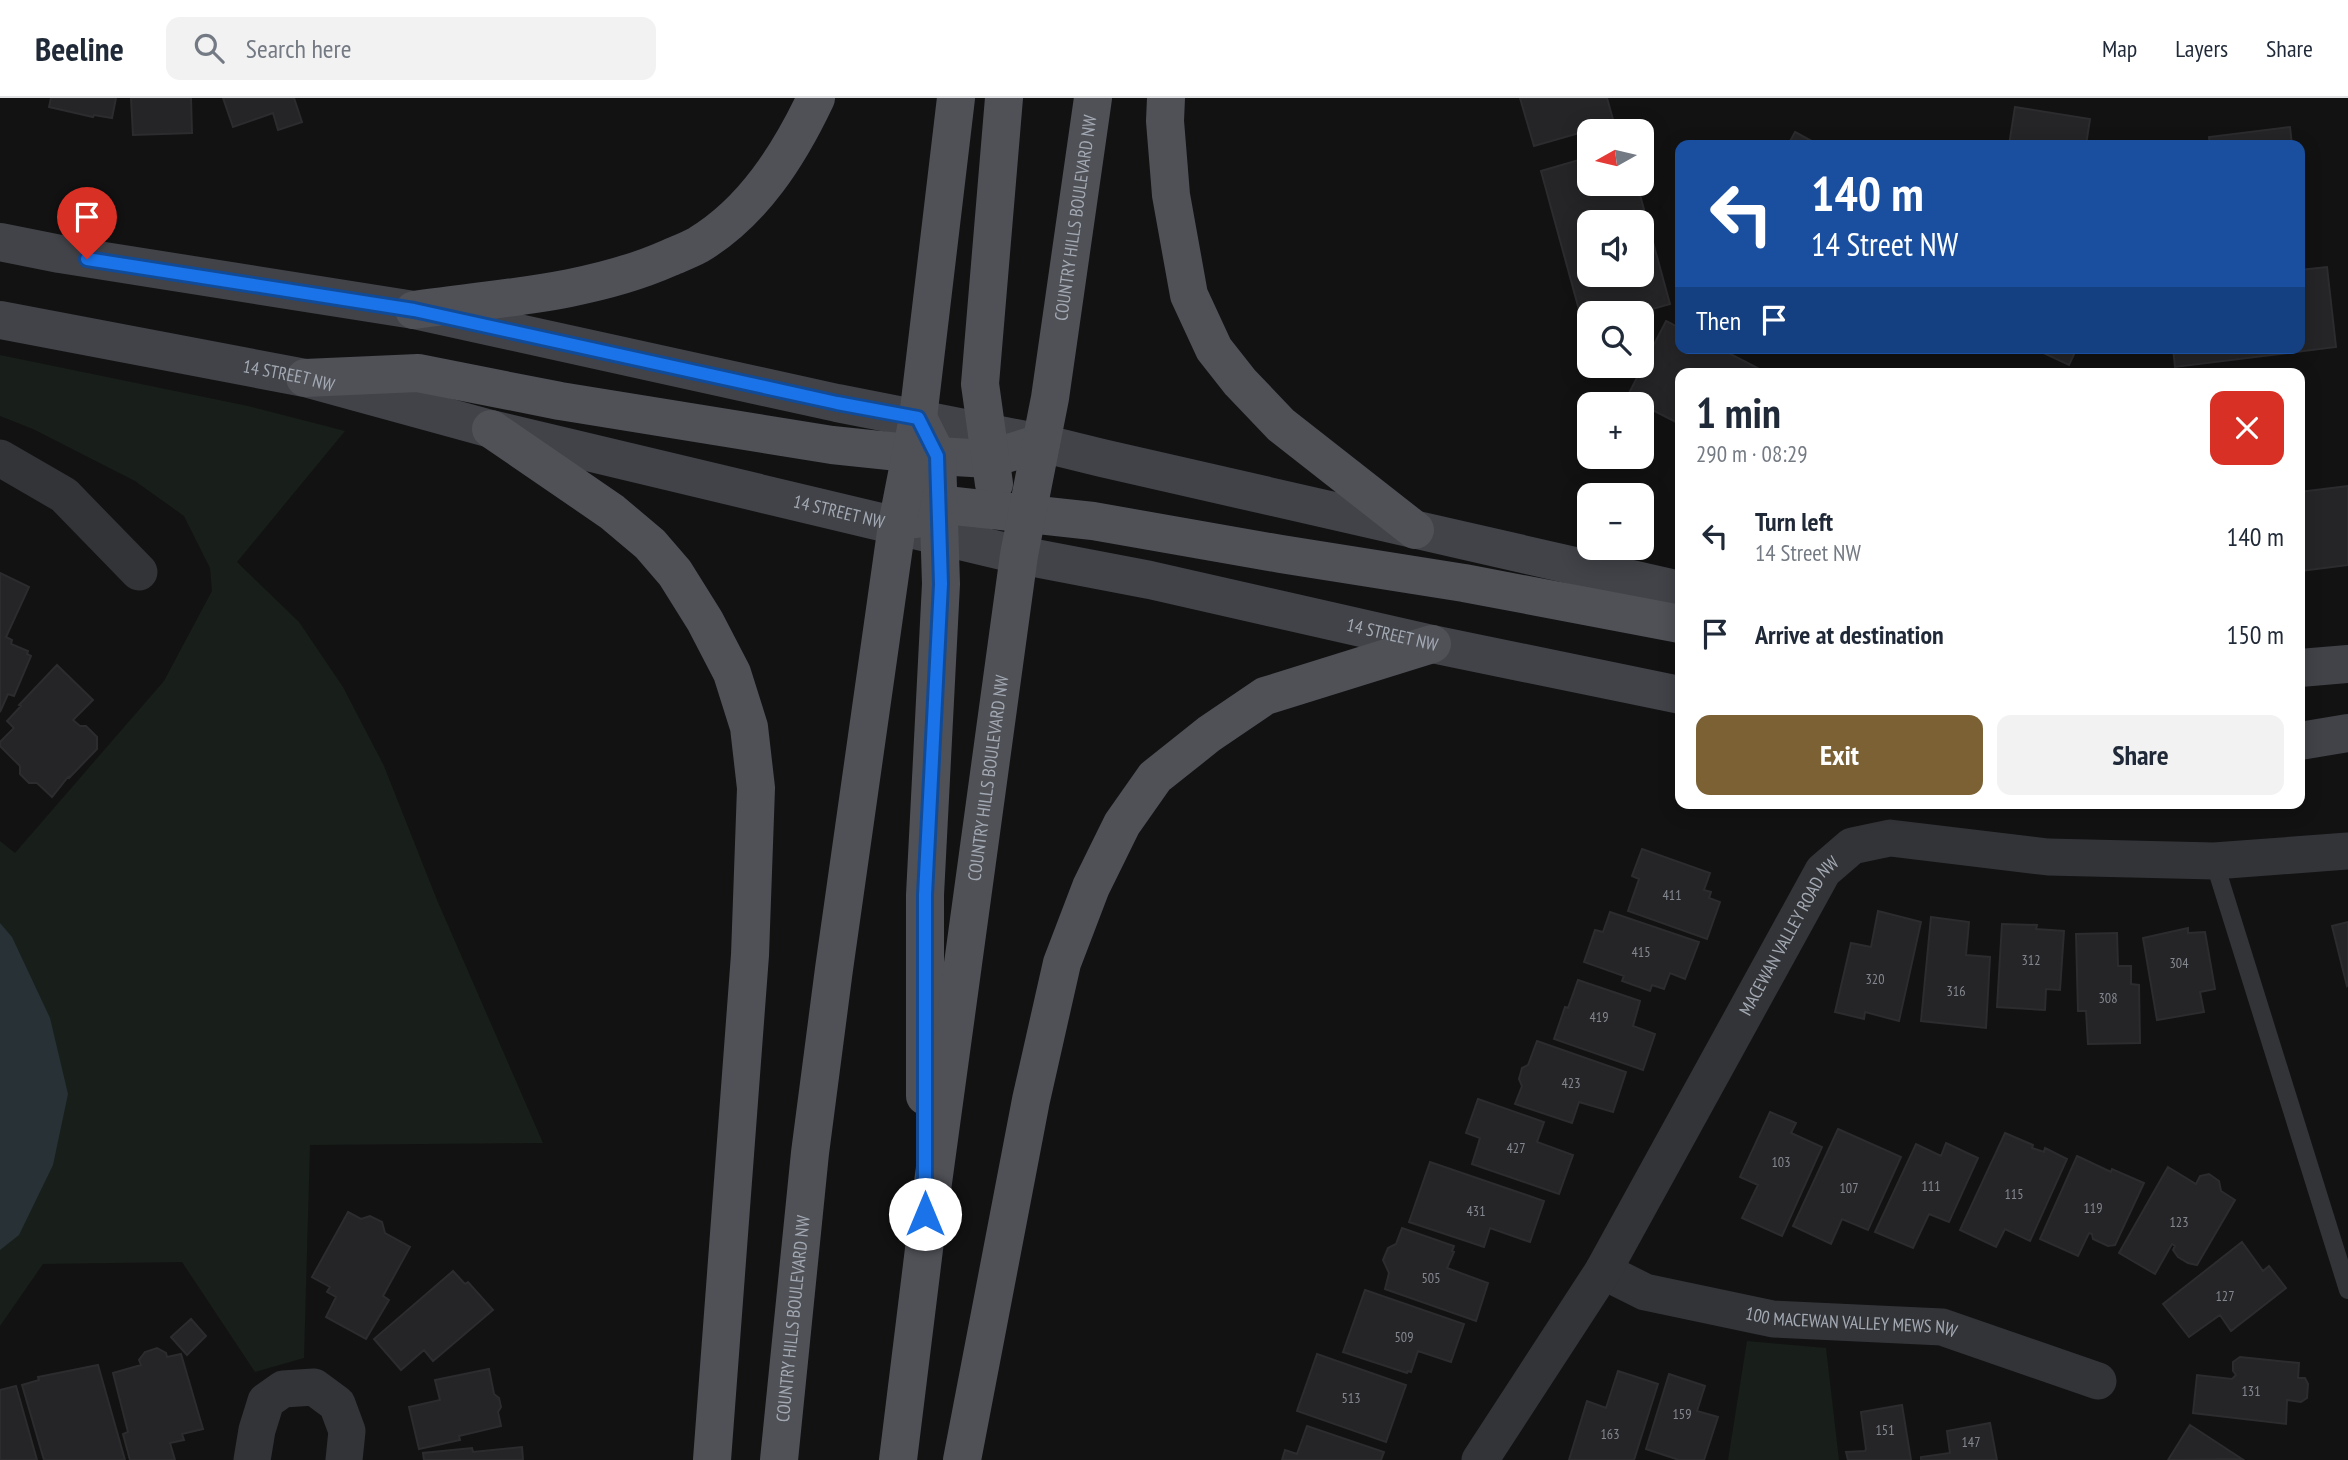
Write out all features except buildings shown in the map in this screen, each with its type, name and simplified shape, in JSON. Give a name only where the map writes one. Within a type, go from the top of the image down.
[{"type":"main road","points":[[414,310],[541,292],[628,275],[697,245],[729,221],[775,171],[798,136],[816,98]]},
{"type":"main road","name":"COUNTRY HILLS BOULEVARD NW","points":[[779,1460],[812,1140],[834,969],[897,525],[922,443],[956,98]]},
{"type":"main road","points":[[1004,98],[980,384],[987,446],[1013,512]]},
{"type":"main road","name":"COUNTRY HILLS BOULEVARD NW","points":[[898,1460],[925,1241],[1019,555],[1013,512],[1041,443],[1052,385],[1093,98]]},
{"type":"main road","points":[[1166,98],[1165,121],[1171,195],[1189,295],[1214,349],[1280,425],[1415,530]]},
{"type":"main road","points":[[305,378],[418,373],[601,408],[832,445],[922,443],[939,523],[941,584],[925,895],[925,1241]]},
{"type":"main road","points":[[491,429],[612,512],[650,544],[675,573],[705,621],[732,673],[749,727],[756,788],[750,956],[712,1460]]},
{"type":"main road","points":[[939,523],[954,506],[1093,521],[1464,583],[1675,623]]},
{"type":"main road","points":[[962,1460],[1031,1100],[1062,963],[1091,887],[1122,824],[1155,777],[1209,734],[1265,696],[1432,644]]},
{"type":"street","points":[[0,242],[73,257],[414,310],[837,403],[922,443],[987,446],[1041,443],[1675,589]]},
{"type":"street","name":"14 STREET NW","points":[[0,320],[305,378],[491,429],[897,525],[939,523],[1019,555],[1150,580],[1432,644],[1675,694]]},
{"type":"street","points":[[0,458],[64,495],[139,572]]},
{"type":"street","points":[[2305,668],[2348,664]]},
{"type":"street","points":[[2305,740],[2348,733]]},
{"type":"street","name":"MACEWAN VALLEY ROAD NW","points":[[1480,1460],[1603,1270],[1823,871],[1852,846],[1890,838],[2048,857],[2214,861],[2348,851]]},
{"type":"street","name":"100 MACEWAN VALLEY MEWS NW","points":[[1603,1270],[1646,1292],[1773,1319],[1942,1327],[2098,1381]]},
{"type":"street","points":[[252,1460],[266,1401],[283,1389],[314,1387],[337,1404],[347,1431],[344,1460]]},
{"type":"lane","points":[[2214,861],[2348,1290]]},
{"type":"shaded area","points":[[0,355],[248,406],[345,431],[237,562],[299,622],[343,687],[384,766],[437,900],[543,1143],[310,1145],[304,1358],[255,1372],[182,1262],[43,1264],[0,1326],[0,841],[15,853],[164,681],[212,591],[210,568],[184,516],[135,481],[33,429],[0,416]]},
{"type":"shaded area","points":[[0,923],[12,937],[50,1018],[68,1094],[53,1165],[19,1235],[0,1250]]},
{"type":"shaded area","points":[[1747,1341],[1826,1348],[1839,1460],[1728,1460]]},
{"type":"route","points":[[87,259],[414,310],[837,403],[918,418],[937,456],[941,584],[925,895],[925,1214]]}]
